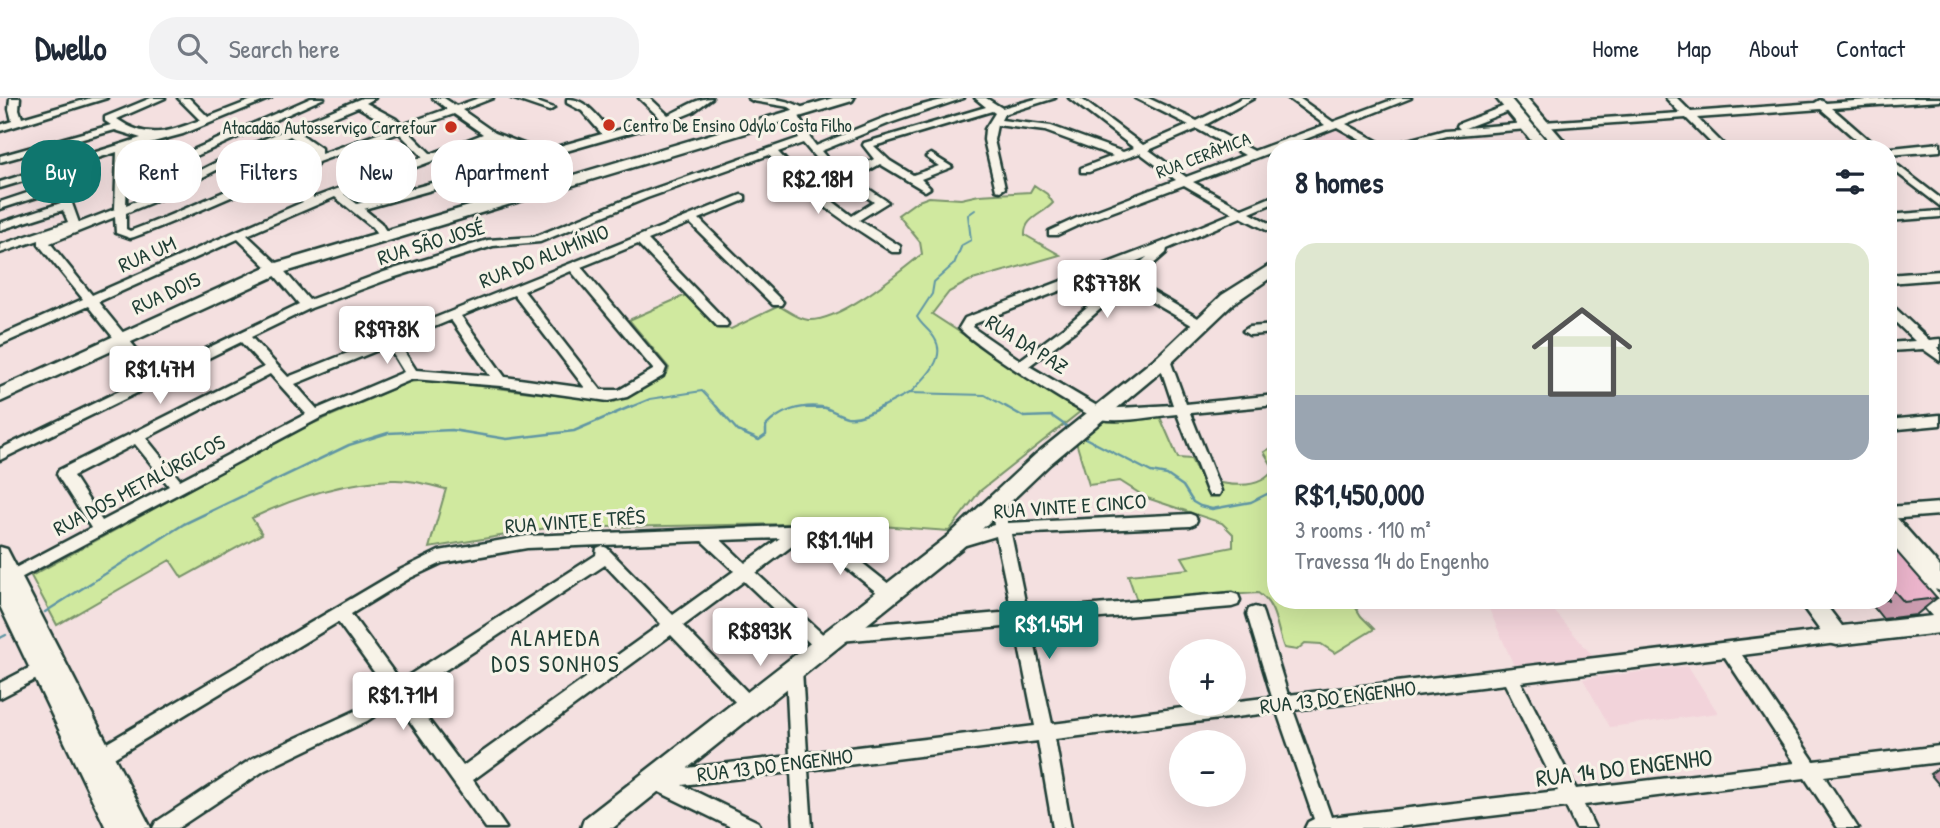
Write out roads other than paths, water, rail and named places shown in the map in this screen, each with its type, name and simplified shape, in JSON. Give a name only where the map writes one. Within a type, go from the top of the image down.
[{"type":"main road","name":"RUA DOIS","points":[[0,396],[276,269],[796,107],[847,98]]},
{"type":"main road","points":[[1517,100],[1538,137]]},
{"type":"main road","points":[[1897,149],[1940,147]]},
{"type":"main road","points":[[593,828],[955,542],[1043,458],[1164,360],[1228,299],[1267,273]]},
{"type":"main road","points":[[1897,532],[1940,582]]},
{"type":"main road","points":[[0,555],[4,581],[94,760],[119,828]]},
{"type":"main road","points":[[1897,560],[1940,610]]},
{"type":"main road","points":[[1817,609],[1837,636]]},
{"type":"main road","name":"RUA 13 DO ENGENHO","points":[[1837,636],[1940,624]]},
{"type":"main road","points":[[94,760],[139,828]]},
{"type":"street","points":[[15,98],[14,109],[18,123]]},
{"type":"street","points":[[0,128],[102,98]]},
{"type":"street","points":[[151,138],[109,119],[160,98]]},
{"type":"street","points":[[183,98],[207,122]]},
{"type":"street","points":[[202,149],[319,98]]},
{"type":"street","points":[[274,140],[370,98]]},
{"type":"street","points":[[438,98],[491,135],[504,140]]},
{"type":"street","points":[[322,159],[456,112],[488,98]]},
{"type":"street","points":[[516,98],[549,108]]},
{"type":"street","points":[[644,98],[667,119]]},
{"type":"street","points":[[573,145],[667,119],[689,110],[707,98]]},
{"type":"street","points":[[753,98],[796,107],[805,139],[813,151],[828,166],[880,200],[881,204],[852,220]]},
{"type":"street","points":[[813,151],[886,121],[959,98]]},
{"type":"street","points":[[980,98],[997,114],[1046,128],[1123,156]]},
{"type":"street","points":[[925,188],[914,178],[881,159],[868,145],[997,114],[1050,98]]},
{"type":"street","points":[[1074,98],[1184,181],[1267,227]]},
{"type":"street","points":[[1293,98],[1334,124],[1367,140]]},
{"type":"street","name":"RUA CERÂMICA","points":[[1292,140],[1406,98]]},
{"type":"street","points":[[1671,98],[1714,140]]},
{"type":"street","points":[[1814,98],[1863,140]]},
{"type":"street","points":[[145,140],[207,122],[260,99]]},
{"type":"street","points":[[1146,99],[1253,155]]},
{"type":"street","points":[[1085,170],[1200,126],[1246,99]]},
{"type":"street","points":[[1445,133],[1538,137],[1688,114],[1940,99]]},
{"type":"street","points":[[1419,140],[1445,133],[1517,100]]},
{"type":"street","points":[[570,101],[586,109],[608,135]]},
{"type":"street","points":[[359,103],[392,121],[430,158]]},
{"type":"street","points":[[997,114],[990,129],[989,147],[1000,188]]},
{"type":"street","points":[[0,159],[99,129],[122,127]]},
{"type":"street","points":[[238,133],[246,140]]},
{"type":"street","points":[[293,133],[304,140]]},
{"type":"street","name":"RUA UM","points":[[322,198],[491,135]]},
{"type":"street","name":"RUA SÃO JOSÉ","points":[[0,455],[307,305],[482,245],[499,241],[536,240],[643,196],[805,139]]},
{"type":"street","name":"RUA CERÂMICA","points":[[1053,233],[1081,219],[1267,150]]},
{"type":"street","points":[[771,151],[787,172],[806,189],[896,249]]},
{"type":"street","points":[[914,178],[947,166],[931,157]]},
{"type":"street","points":[[848,178],[881,159]]},
{"type":"street","points":[[1897,168],[1940,203]]},
{"type":"street","points":[[0,185],[21,179]]},
{"type":"street","points":[[355,208],[431,187]]},
{"type":"street","points":[[335,192],[377,225],[383,236]]},
{"type":"street","points":[[122,203],[120,231],[125,235],[134,234],[216,198]]},
{"type":"street","name":"RUA DO ALUMÍNIO","points":[[285,383],[741,198]]},
{"type":"street","points":[[0,206],[21,199]]},
{"type":"street","name":"RUA DA PAZ","points":[[1099,414],[967,332],[965,324],[1167,245],[1267,201]]},
{"type":"street","points":[[140,203],[43,242],[154,379]]},
{"type":"street","name":"RUA UM","points":[[1,338],[309,203]]},
{"type":"street","points":[[0,227],[67,205],[74,224],[0,249]]},
{"type":"street","points":[[1897,217],[1940,214]]},
{"type":"street","points":[[691,218],[777,302]]},
{"type":"street","points":[[239,234],[276,269],[307,305]]},
{"type":"street","points":[[639,238],[722,324]]},
{"type":"street","points":[[1020,366],[1127,282],[1167,245]]},
{"type":"street","points":[[390,339],[412,374],[608,396],[622,394],[658,373],[660,368],[572,266]]},
{"type":"street","points":[[1897,278],[1940,275]]},
{"type":"street","points":[[1127,282],[1201,325]]},
{"type":"street","points":[[516,289],[597,394]]},
{"type":"street","points":[[453,314],[501,382]]},
{"type":"street","points":[[1897,314],[1933,344],[1940,357]]},
{"type":"street","points":[[1249,331],[1267,330]]},
{"type":"street","points":[[243,336],[315,415]]},
{"type":"street","points":[[1897,346],[1933,344]]},
{"type":"street","points":[[1164,360],[1196,450],[1214,491]]},
{"type":"street","points":[[100,530],[64,474],[272,368]]},
{"type":"street","name":"RUA DOS METALÚRGICOS","points":[[4,581],[315,415],[412,374]]},
{"type":"street","points":[[1099,414],[1183,410],[1267,401]]},
{"type":"street","points":[[1897,424],[1940,421]]},
{"type":"street","points":[[137,437],[178,488]]},
{"type":"street","points":[[996,500],[1045,732],[1062,828]]},
{"type":"street","points":[[1897,512],[1940,509]]},
{"type":"street","name":"RUA VINTE E CINCO","points":[[955,542],[1001,529],[1190,520]]},
{"type":"street","name":"RUA VINTE E TRÊS","points":[[94,760],[405,574],[439,557],[527,542],[812,531],[890,594]]},
{"type":"street","points":[[461,778],[800,532]]},
{"type":"street","points":[[705,535],[832,640],[1021,617],[1232,600]]},
{"type":"street","points":[[590,540],[749,705]]},
{"type":"street","points":[[162,828],[259,764],[337,728],[398,693],[606,556]]},
{"type":"street","points":[[341,613],[497,828]]},
{"type":"street","points":[[1255,614],[1322,828]]},
{"type":"street","name":"RUA 13 DO ENGENHO","points":[[652,780],[1837,636]]},
{"type":"street","points":[[1729,649],[1849,828]]},
{"type":"street","points":[[0,691],[47,665]]},
{"type":"street","points":[[794,670],[803,828]]},
{"type":"street","points":[[1510,676],[1586,828]]},
{"type":"street","name":"RUA 14 DO ENGENHO","points":[[1322,828],[1940,754]]},
{"type":"street","points":[[652,780],[752,828]]},
{"type":"waterway","points":[[911,392],[932,368],[938,354],[935,339],[917,317],[932,294],[934,282],[954,264],[962,245],[971,240],[968,215],[975,210]]},
{"type":"waterway","points":[[628,408],[650,399],[702,391],[718,408]]},
{"type":"waterway","points":[[880,408],[909,393],[985,395],[1008,408]]},
{"type":"waterway","points":[[45,612],[184,524],[349,445],[388,433],[452,430],[507,439],[574,431],[632,406]]},
{"type":"waterway","points":[[716,406],[738,431],[759,440],[766,435],[766,426],[778,416],[806,407],[824,408]]},
{"type":"waterway","points":[[824,408],[844,416],[857,417],[883,406]]},
{"type":"waterway","points":[[1005,406],[1024,417],[1052,416],[1069,428]]},
{"type":"waterway","points":[[806,408],[824,408]]},
{"type":"waterway","points":[[1083,437],[1151,472],[1167,475],[1183,486],[1193,502],[1200,506],[1212,509],[1251,502],[1267,494]]},
{"type":"waterway","points":[[0,638],[6,635]]},
{"type":"place","name":"Centro De Ensino Odylo Costa Filho","points":[[609,125]]},
{"type":"place","name":"Atacadão Autosserviço Carrefour","points":[[451,127]]},
{"type":"district","name":"ALAMEDA DOS SONHOS","points":[[556,650]]}]
